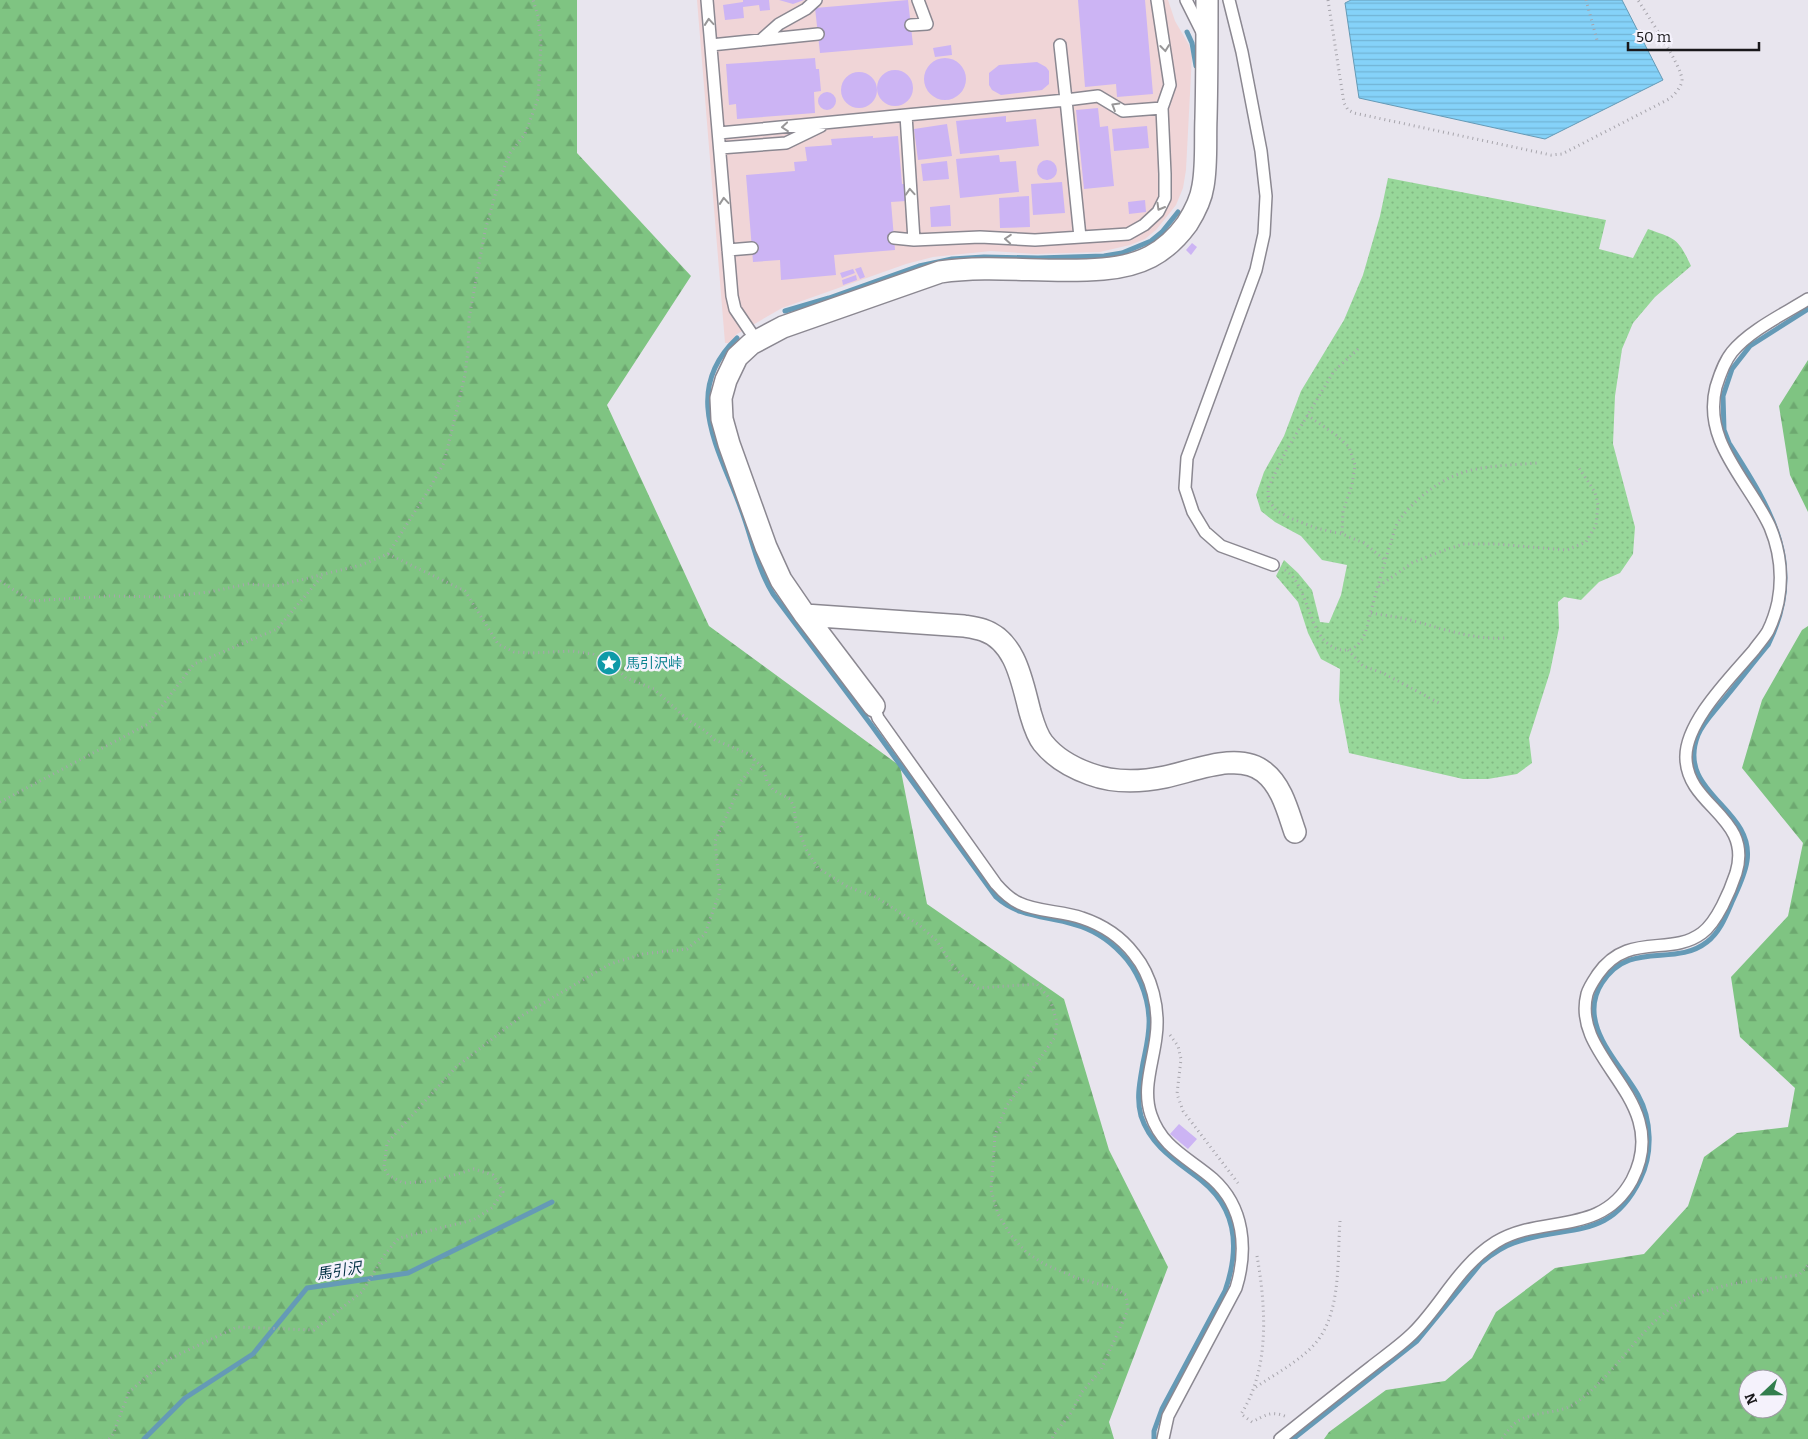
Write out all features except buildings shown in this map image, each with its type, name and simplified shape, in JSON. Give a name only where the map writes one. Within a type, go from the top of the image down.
[{"type":"street","points":[[874,706],[781,580],[766,547],[729,444],[722,419],[722,398],[726,380],[737,357],[756,340],[783,327],[940,272],[971,268],[1103,269],[1143,261],[1162,251],[1177,238],[1189,221],[1197,207],[1203,187],[1207,0]]},
{"type":"street","points":[[805,615],[964,626],[983,630],[1000,640],[1010,653],[1019,672],[1034,725],[1043,743],[1073,768],[1112,780],[1134,781],[1164,777],[1222,763],[1244,763],[1264,771],[1276,785],[1295,832]]},
{"type":"lane","points":[[707,0],[732,296],[735,309],[756,340]]},
{"type":"lane","points":[[761,40],[779,24],[806,9],[816,0]]},
{"type":"lane","points":[[911,26],[927,24],[918,0]]},
{"type":"lane","points":[[894,238],[914,240],[980,237],[1035,240],[1128,234],[1144,225],[1158,212],[1165,198],[1166,174],[1162,108],[1170,86],[1157,0]]},
{"type":"lane","points":[[1186,0],[1207,43]]},
{"type":"lane","points":[[1229,0],[1242,52],[1261,151],[1266,196],[1264,234],[1256,270],[1187,458],[1185,488],[1193,512],[1205,532],[1221,546],[1272,565]]},
{"type":"lane","points":[[711,45],[818,34]]},
{"type":"lane","points":[[1060,44],[1080,237]]},
{"type":"lane","points":[[718,133],[1098,96],[1123,111],[1162,108]]},
{"type":"lane","points":[[906,115],[914,240]]},
{"type":"lane","points":[[720,148],[786,143],[827,123]]},
{"type":"lane","points":[[728,250],[752,248]]},
{"type":"lane","points":[[1280,1439],[1413,1333],[1472,1260],[1509,1235],[1531,1229],[1579,1221],[1596,1214],[1622,1194],[1635,1172],[1640,1158],[1642,1138],[1639,1118],[1631,1099],[1593,1041],[1585,1016],[1587,994],[1594,978],[1605,964],[1621,953],[1633,948],[1688,940],[1700,935],[1709,927],[1718,914],[1735,875],[1740,855],[1737,840],[1730,826],[1711,806],[1687,771],[1686,746],[1694,724],[1767,633],[1777,605],[1781,564],[1769,526],[1726,455],[1716,434],[1714,393],[1720,372],[1731,353],[1747,337],[1808,299]]},
{"type":"lane","points":[[874,706],[878,718],[996,884],[1007,895],[1021,904],[1081,917],[1100,925],[1116,935],[1135,954],[1144,968],[1153,991],[1157,1012],[1157,1035],[1147,1096],[1150,1113],[1157,1130],[1167,1144],[1213,1180],[1228,1195],[1241,1227],[1243,1241],[1241,1272],[1236,1288],[1168,1416],[1163,1439]]},
{"type":"path","points":[[0,581],[31,601],[109,596],[164,597],[209,592],[248,584],[276,586],[361,565],[388,554],[444,464],[465,375],[469,318],[485,231],[500,178],[510,153],[525,134],[538,99],[541,42],[538,16],[533,0]]},
{"type":"path","points":[[1328,0],[1344,103],[1348,110],[1354,113],[1551,155],[1562,154],[1580,145],[1669,99],[1678,90],[1682,79],[1676,64],[1638,0]]},
{"type":"path","points":[[1586,0],[1597,40]]},
{"type":"path","points":[[1358,349],[1334,371],[1307,415],[1286,451],[1268,488],[1269,501],[1276,510],[1290,518],[1364,543],[1385,560]]},
{"type":"path","points":[[1307,415],[1349,446],[1354,465],[1352,485],[1343,511],[1342,534]]},
{"type":"path","points":[[1272,565],[1287,571],[1297,584],[1318,632],[1327,644],[1336,649],[1348,650],[1358,644],[1366,631],[1385,560],[1397,524],[1410,506],[1428,490],[1455,474],[1481,468],[1537,463]]},
{"type":"path","points":[[1378,586],[1412,563],[1463,544],[1496,544],[1567,550],[1586,542],[1596,525],[1598,505],[1595,492],[1577,465]]},
{"type":"path","points":[[388,554],[465,590],[498,644],[514,652],[572,651],[593,654],[614,666],[626,678],[654,689],[688,720],[715,740],[749,754],[763,768],[773,790],[790,799],[794,807],[799,832],[806,849],[818,868],[848,887],[876,897],[919,924],[937,941],[953,966],[978,988],[1037,984],[1050,999],[1057,1022],[1055,1037],[1006,1107],[995,1135],[992,1190],[998,1214],[1010,1234],[1026,1252],[1044,1264],[1076,1278],[1114,1288],[1126,1295],[1128,1310],[1101,1370],[1082,1392],[1052,1439]]},
{"type":"path","points":[[0,802],[148,724],[194,664],[278,629],[324,574]]},
{"type":"path","points":[[1371,613],[1402,618],[1464,635],[1487,639],[1505,638]]},
{"type":"path","points":[[1348,650],[1363,666],[1383,673],[1439,703]]},
{"type":"path","points":[[109,1439],[113,1434],[129,1392],[165,1361],[237,1327],[314,1330],[362,1292],[385,1254],[399,1238],[473,1220],[492,1208],[503,1192],[493,1175],[474,1169],[433,1181],[403,1183],[388,1175],[384,1167],[387,1143],[456,1067],[523,1015],[610,964],[644,954],[686,950],[705,934],[720,891],[716,841],[740,782],[753,767],[754,760]]},
{"type":"path","points":[[1255,1387],[1286,1368],[1313,1346],[1327,1327],[1333,1307],[1340,1222]]},
{"type":"path","points":[[1502,1439],[1510,1427],[1520,1419],[1563,1410],[1577,1402],[1601,1380],[1653,1323],[1680,1302],[1701,1292],[1729,1283],[1799,1275],[1808,1266]]},
{"type":"shaded area","points":[[697,0],[1168,0],[1175,21],[1189,45],[1192,55],[1186,170],[1183,188],[1176,205],[1156,230],[1145,239],[1130,245],[1100,252],[1035,254],[991,251],[933,257],[906,264],[782,308],[737,334],[729,343],[725,343]]},
{"type":"green space","points":[[0,0],[577,0],[577,153],[691,276],[607,405],[709,626],[900,766],[927,904],[1064,999],[1109,1150],[1168,1267],[1109,1422],[1114,1439],[0,1439]]},
{"type":"green space","points":[[1388,178],[1606,220],[1599,249],[1633,258],[1648,229],[1675,241],[1683,250],[1691,266],[1655,297],[1633,323],[1622,349],[1615,396],[1613,444],[1635,527],[1633,554],[1620,573],[1599,582],[1581,600],[1564,597],[1558,602],[1559,628],[1550,672],[1529,738],[1532,763],[1517,774],[1488,779],[1463,779],[1349,753],[1339,700],[1340,669],[1321,659],[1308,633],[1298,602],[1276,576],[1284,560],[1312,590],[1320,622],[1329,623],[1341,595],[1347,565],[1322,560],[1301,536],[1275,522],[1261,511],[1256,495],[1264,472],[1284,436],[1301,391],[1344,320],[1363,275],[1380,216]]},
{"type":"green space","points":[[1808,360],[1808,512],[1790,475],[1779,406]]},
{"type":"green space","points":[[1808,626],[1808,1439],[1324,1439],[1329,1432],[1386,1390],[1445,1381],[1472,1358],[1496,1312],[1555,1268],[1644,1254],[1688,1206],[1704,1157],[1737,1133],[1788,1127],[1795,1088],[1740,1037],[1731,977],[1788,916],[1803,843],[1742,768],[1762,700],[1802,630]]},
{"type":"water","points":[[1351,0],[1622,0],[1663,80],[1545,139],[1359,98],[1345,3]]},
{"type":"waterway","points":[[1187,32],[1192,43],[1196,66]]},
{"type":"waterway","points":[[785,311],[829,298],[919,266],[952,259],[1104,256],[1122,253],[1151,241],[1162,232],[1178,212]]},
{"type":"waterway","points":[[1293,1439],[1417,1341],[1481,1263],[1489,1257],[1514,1243],[1533,1237],[1585,1228],[1600,1222],[1615,1214],[1628,1200],[1640,1180],[1649,1148],[1646,1115],[1638,1095],[1603,1042],[1594,1013],[1595,998],[1602,983],[1613,970],[1626,962],[1639,958],[1681,953],[1707,942],[1716,934],[1722,924],[1745,871],[1747,861],[1746,843],[1739,827],[1697,772],[1694,755],[1698,735],[1708,718],[1768,645],[1780,616],[1785,589],[1784,564],[1779,539],[1770,515],[1729,443],[1724,430],[1723,396],[1732,369],[1750,346],[1808,309]]},
{"type":"waterway","points":[[737,338],[720,358],[711,379],[708,400],[710,422],[715,443],[741,509],[767,584],[773,594],[996,897],[1013,909],[1073,924],[1099,935],[1127,959],[1141,983],[1148,1009],[1149,1024],[1139,1090],[1141,1116],[1151,1137],[1158,1145],[1214,1192],[1229,1218],[1233,1246],[1230,1276],[1225,1291],[1162,1409],[1154,1431],[1154,1439]]},
{"type":"waterway","name":"馬引沢","points":[[144,1439],[185,1398],[253,1354],[307,1288],[408,1273],[552,1202]]},
{"type":"place","name":"馬引沢峠","points":[[609,663]]}]
